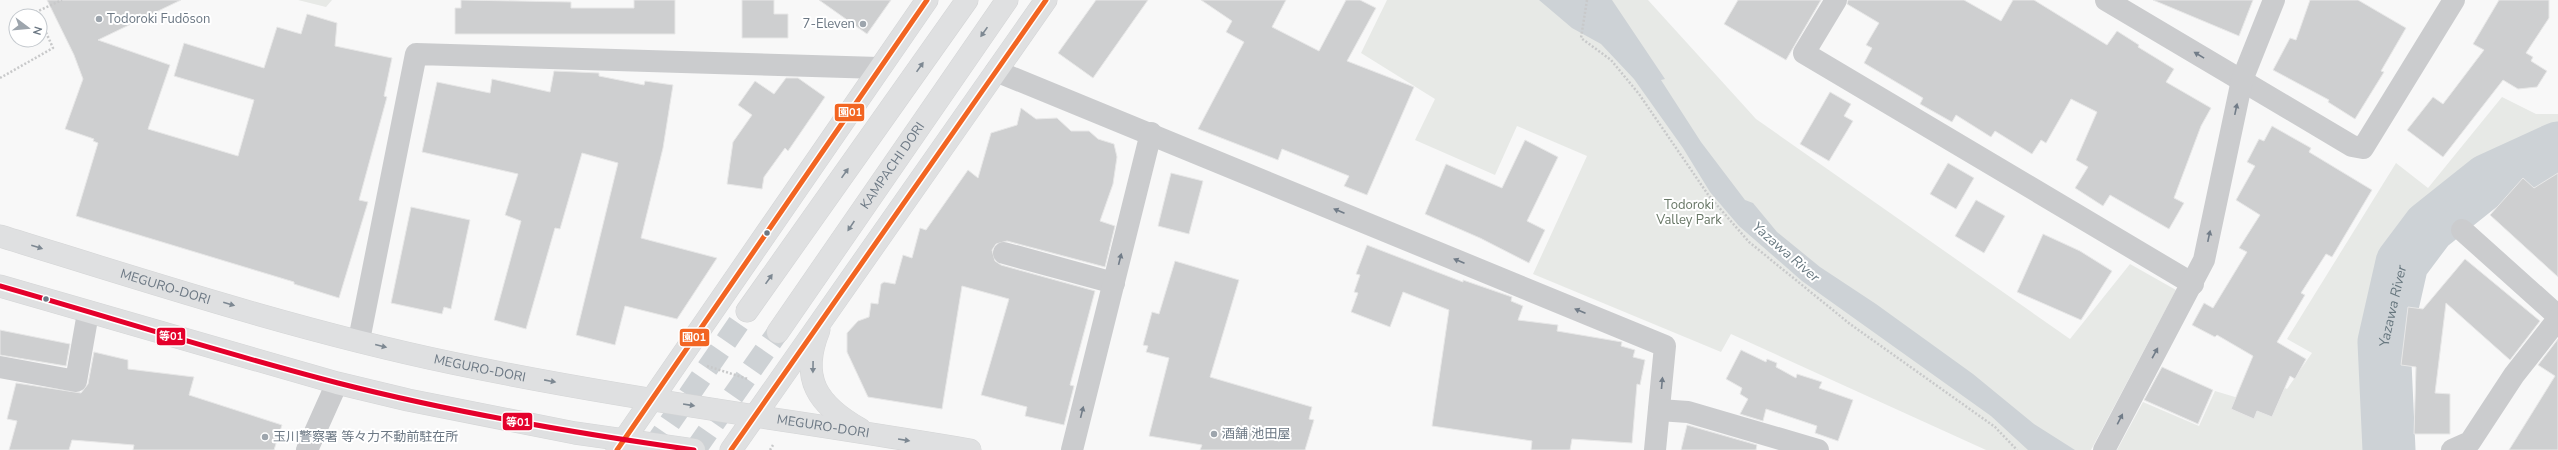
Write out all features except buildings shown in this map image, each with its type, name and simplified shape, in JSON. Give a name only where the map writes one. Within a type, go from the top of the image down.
[{"type":"main road","points":[[621,445],[650,400],[927,0]]},
{"type":"main road","points":[[747,311],[967,0]]},
{"type":"main road","name":"KAMPACHI DORI","points":[[778,332],[1007,0]]},
{"type":"main road","points":[[731,450],[1046,0]]},
{"type":"main road","name":"MEGURO-DORI","points":[[0,236],[155,283],[358,340],[451,363],[650,400],[755,415],[971,450]]},
{"type":"main road","points":[[0,286],[88,313],[337,383],[514,423],[621,445],[694,450]]},
{"type":"main road","points":[[824,316],[817,334],[813,353],[815,389],[824,404],[837,415],[871,435]]},
{"type":"street","points":[[1836,0],[1804,53],[2193,284]]},
{"type":"street","points":[[2106,0],[2352,146],[2363,148],[2454,0]]},
{"type":"street","points":[[2104,450],[2193,284],[2204,260],[2237,78],[2274,0]]},
{"type":"street","points":[[358,340],[416,54],[879,68]]},
{"type":"street","points":[[996,71],[1208,156],[1665,346],[1655,450]]},
{"type":"street","points":[[1072,450],[1151,133]]},
{"type":"street","points":[[2462,230],[2558,316]]},
{"type":"street","points":[[1004,253],[1114,283]]},
{"type":"street","points":[[0,367],[76,380],[88,313]]},
{"type":"street","points":[[2452,450],[2470,442],[2514,375],[2558,319]]},
{"type":"street","points":[[307,450],[337,383]]},
{"type":"street","points":[[1659,410],[1688,412],[1818,450]]},
{"type":"path","points":[[45,8],[62,0]]},
{"type":"path","points":[[1587,0],[1581,38],[1611,60],[1639,94],[1709,196],[1749,242],[1850,324],[1995,427],[2017,450]]},
{"type":"path","points":[[0,78],[54,48],[48,36]]},
{"type":"green space","points":[[298,0],[332,0],[326,7]]},
{"type":"green space","name":"Todoroki Valley Park","points":[[1387,0],[1648,0],[1756,119],[2070,339],[2130,264],[2176,290],[2091,450],[1986,450],[1731,334],[1721,352],[1533,274],[1587,156],[1517,126],[1495,175],[1415,140],[1435,99],[1361,53]]},
{"type":"green space","points":[[2502,97],[2536,114],[2558,114],[2558,152],[2522,162],[2478,198],[2454,222],[2406,286],[2367,349],[2382,450],[2117,450],[2143,402],[2199,426],[2215,391],[2255,403],[2265,376],[2287,389],[2312,353],[2287,339],[2396,163],[2428,188]]},
{"type":"water","points":[[1539,0],[1612,0],[1665,79],[1661,80],[1701,142],[1745,200],[1753,203],[1777,232],[1820,267],[1876,304],[1973,374],[2034,424],[2075,450],[2028,450],[1991,416],[1802,281],[1739,226],[1710,192],[1683,148],[1634,79],[1601,44],[1572,28]]},
{"type":"water","points":[[2373,354],[2397,355],[2398,405],[2404,450],[2378,450],[2373,404]]},
{"type":"waterway","name":"Yazawa River","points":[[2389,450],[2384,342],[2402,263],[2429,227],[2488,180],[2558,148]]},
{"type":"tunnel","points":[[651,450],[747,311]]},
{"type":"tunnel","points":[[695,450],[778,332]]},
{"type":"transit line","name":"園01","points":[[617,450],[927,0]]},
{"type":"transit line","name":"園01","points":[[731,450],[1046,0]]},
{"type":"transit line","name":"等01","points":[[0,286],[253,360],[382,394],[470,413],[604,437],[694,450]]},
{"type":"place","name":"Todoroki Fudōson","points":[[99,19]]},
{"type":"place","name":"7-Eleven","points":[[863,24]]},
{"type":"place","name":"酒舗 池田屋","points":[[1214,434]]},
{"type":"place","name":"玉川警察署 等々力不動前駐在所","points":[[265,437]]}]
